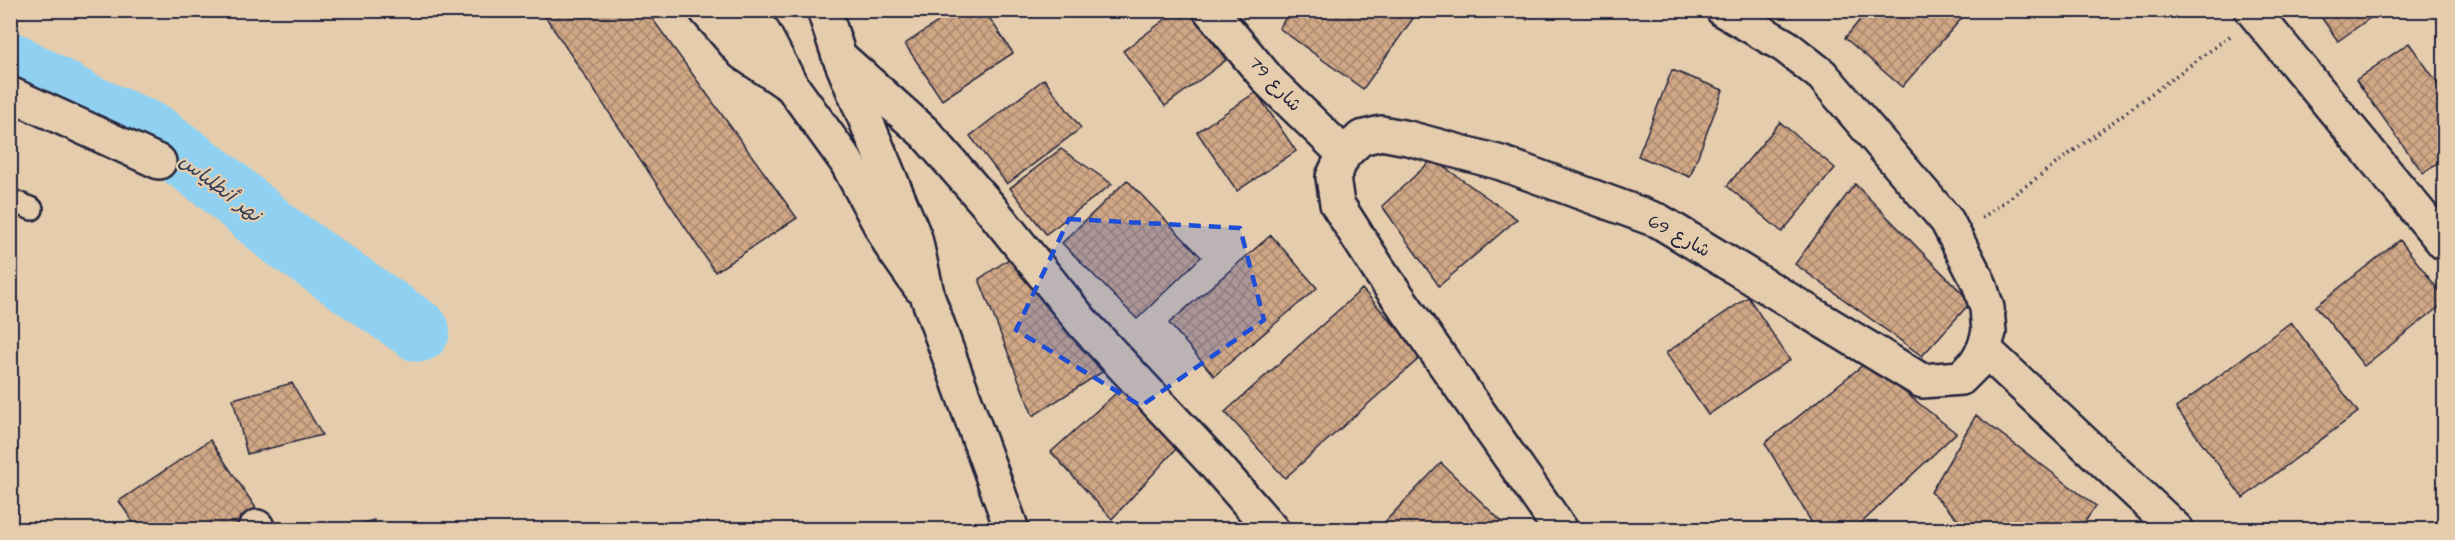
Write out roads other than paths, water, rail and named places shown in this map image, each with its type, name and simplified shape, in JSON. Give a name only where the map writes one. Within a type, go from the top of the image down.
[{"type":"street","points":[[706,10],[742,53],[790,85]]},
{"type":"street","points":[[746,10],[762,30],[790,85],[846,161],[892,247],[928,298]]},
{"type":"street","points":[[824,10],[839,56],[915,238],[928,298],[1012,530]]},
{"type":"street","name":"شارع 79","points":[[1210,10],[1270,82],[1344,154]]},
{"type":"street","name":"شارع 69","points":[[1344,154],[1361,138],[1381,133],[1501,163],[1659,222],[1922,381],[1961,378],[1975,364],[1984,349],[1989,332],[1987,308],[1979,283],[1947,220],[1822,75],[1785,46],[1723,10]]},
{"type":"street","points":[[2255,13],[2445,243]]},
{"type":"street","points":[[839,56],[926,132],[1083,323],[1272,530]]},
{"type":"street","points":[[10,94],[159,162]]},
{"type":"street","points":[[1344,154],[1333,177],[1337,204],[1379,270],[1561,530]]},
{"type":"street","points":[[1984,349],[2177,530]]},
{"type":"lane","points":[[10,201],[32,209]]},
{"type":"waterway","name":"نهر أنطلياس","points":[[10,62],[87,105],[153,134],[220,184],[280,235],[419,331]]}]
